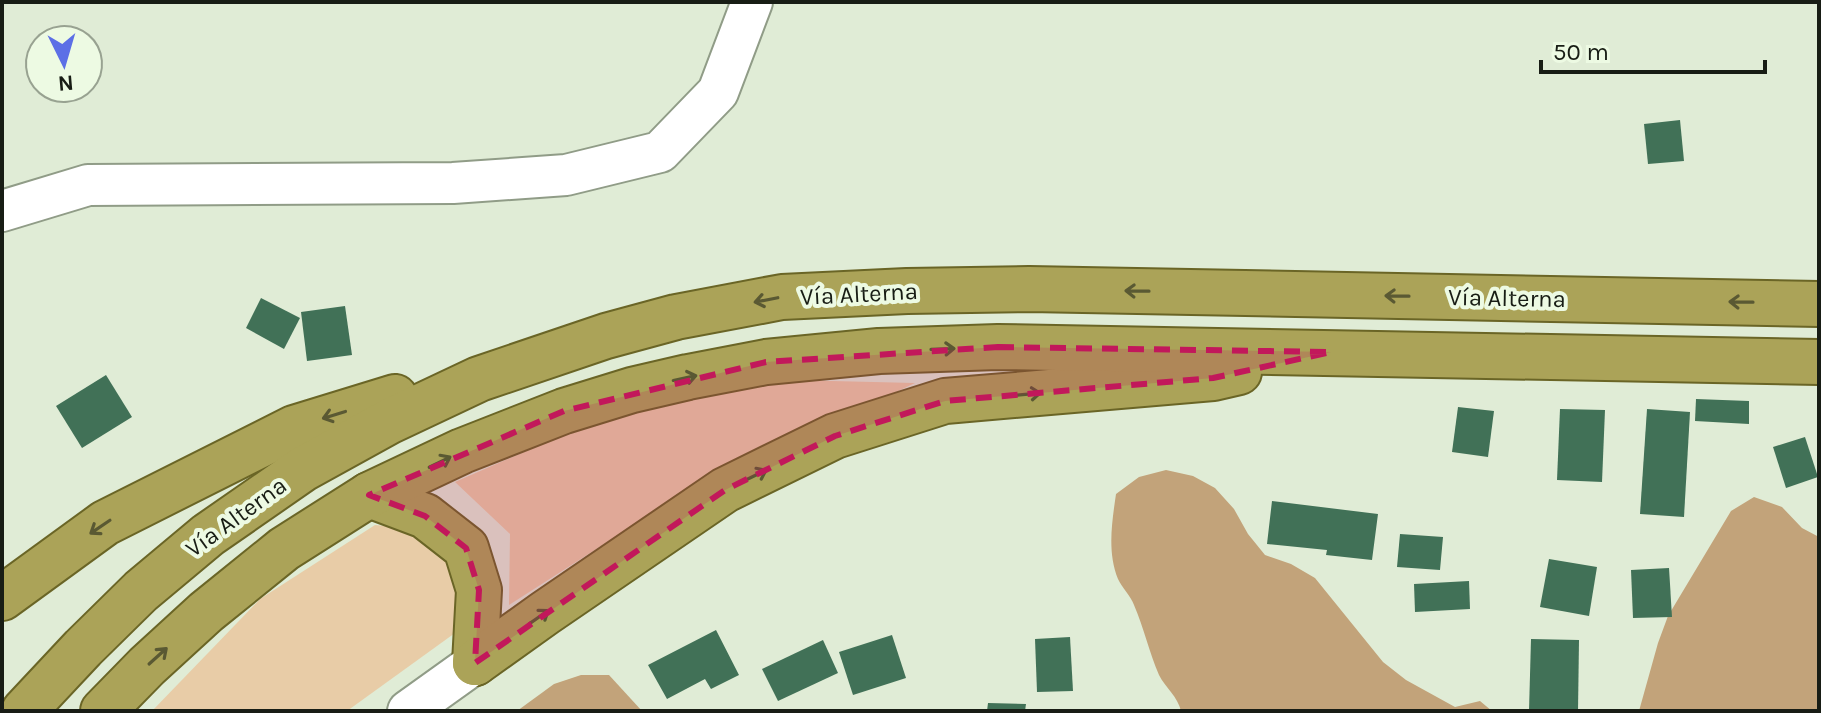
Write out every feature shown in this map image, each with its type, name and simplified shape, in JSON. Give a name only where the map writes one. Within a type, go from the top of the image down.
[{"type":"highway","name":"Vía Alterna","points":[[24,711],[141,591],[208,535],[303,469],[390,421],[490,375],[606,336],[676,317],[782,297],[1029,289],[1819,304]]},
{"type":"highway","points":[[103,711],[206,612],[284,549],[369,495],[462,451],[564,411],[688,377],[766,362],[879,351],[998,347],[1819,362]]},
{"type":"highway","points":[[475,663],[725,490],[835,436],[945,401],[1213,378],[1331,352]]},
{"type":"highway","points":[[2,598],[105,523],[294,428],[446,381],[490,375]]},
{"type":"highway","points":[[369,495],[425,516],[466,548],[479,590],[475,663]]},
{"type":"main road","points":[[2,211],[88,185],[453,183],[566,175],[660,152],[718,92],[752,2]]},
{"type":"main road","points":[[408,711],[475,663]]},
{"type":"highlighted area","points":[[998,347],[1331,352],[1213,378],[945,401],[835,436],[725,490],[475,663],[479,590],[466,548],[425,516],[369,495],[564,411],[766,362]]},
{"type":"shaded area","points":[[790,380],[915,383],[679,496],[509,605],[510,534],[455,482],[611,414]]},
{"type":"shaded area","points":[[1166,470],[1193,476],[1215,488],[1234,509],[1265,555],[1291,564],[1315,578],[1383,662],[1406,680],[1455,707],[1480,701],[1492,711],[1181,711],[1159,675],[1133,602],[1118,579],[1111,548],[1116,494],[1139,477]]},
{"type":"shaded area","points":[[1754,497],[1782,507],[1802,528],[1819,537],[1819,711],[1639,711],[1668,616],[1731,511]]},
{"type":"shaded area","points":[[375,525],[410,528],[448,553],[461,592],[455,633],[347,711],[152,711],[260,599]]},
{"type":"shaded area","points":[[581,675],[609,675],[642,711],[517,711],[554,684]]},
{"type":"building","points":[[1680,120],[1684,161],[1648,164],[1644,124]]},
{"type":"building","points":[[261,298],[300,318],[284,349],[246,328]]},
{"type":"building","points":[[345,306],[352,355],[307,361],[301,312]]},
{"type":"building","points":[[106,375],[132,417],[82,448],[56,406]]},
{"type":"building","points":[[1696,399],[1749,401],[1749,424],[1695,421]]},
{"type":"building","points":[[1458,407],[1494,411],[1488,457],[1452,452]]},
{"type":"building","points":[[1560,409],[1605,410],[1602,482],[1557,480]]},
{"type":"building","points":[[1647,409],[1690,412],[1684,517],[1640,514]]},
{"type":"building","points":[[1805,437],[1818,477],[1786,488],[1773,447]]},
{"type":"building","points":[[1272,501],[1378,514],[1372,560],[1326,555],[1327,550],[1267,544]]},
{"type":"building","points":[[1400,534],[1443,537],[1440,570],[1397,567]]},
{"type":"building","points":[[1549,559],[1597,567],[1589,616],[1540,607]]},
{"type":"building","points":[[1669,568],[1672,617],[1633,618],[1631,570]]},
{"type":"building","points":[[1469,581],[1470,609],[1415,612],[1414,584]]},
{"type":"building","points":[[716,630],[739,675],[711,689],[705,679],[667,699],[648,665]]},
{"type":"building","points":[[892,635],[906,678],[853,695],[839,652]]},
{"type":"building","points":[[1070,637],[1073,691],[1037,692],[1035,639]]},
{"type":"building","points":[[1531,639],[1579,640],[1578,711],[1529,711]]},
{"type":"building","points":[[823,640],[838,673],[778,701],[762,669]]},
{"type":"building","points":[[988,703],[1026,704],[1025,711],[987,711]]}]
